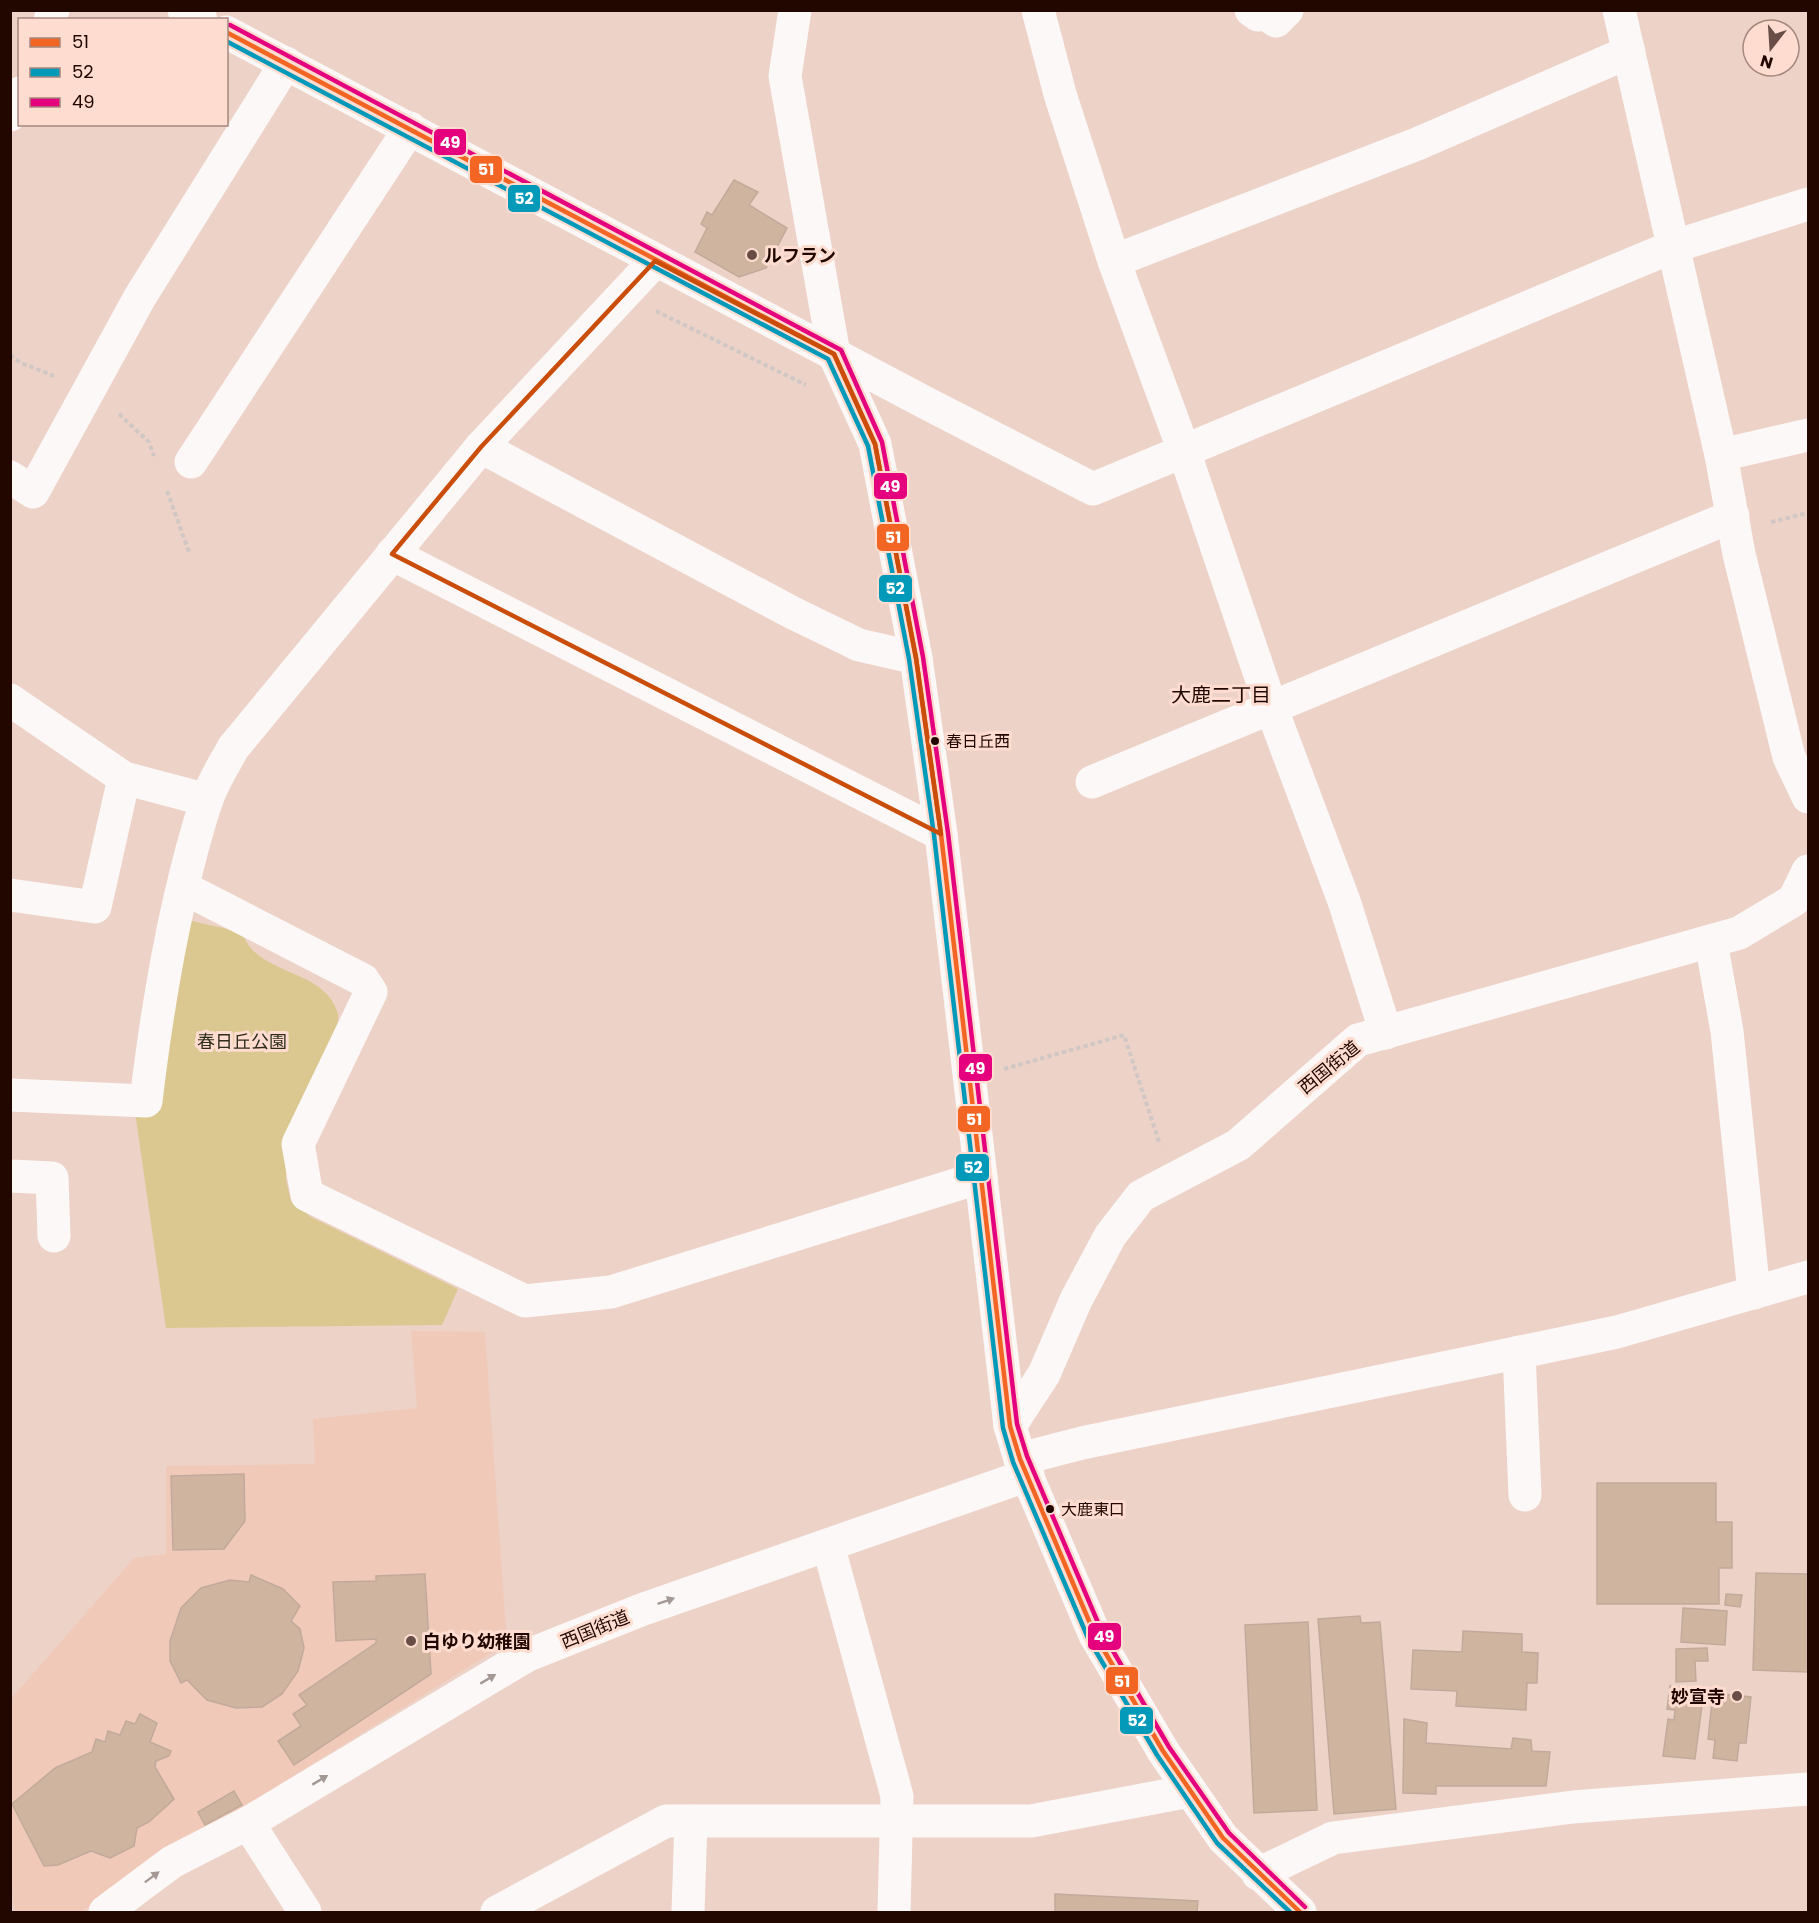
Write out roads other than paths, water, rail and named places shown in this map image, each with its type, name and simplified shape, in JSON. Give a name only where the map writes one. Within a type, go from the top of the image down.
[{"type":"street","points":[[184,10],[198,18]]},
{"type":"street","points":[[795,10],[785,76],[834,354],[875,444],[916,658],[941,834],[1010,1426],[1024,1467],[1095,1635],[1163,1751],[1224,1838],[1258,1874],[1300,1912]]},
{"type":"street","points":[[1038,10],[1060,94],[1114,261],[1184,451],[1271,707],[1344,901],[1386,1033]]},
{"type":"street","points":[[1251,10],[1258,15],[1262,11],[1276,21],[1287,10]]},
{"type":"street","points":[[1619,10],[1721,455],[1739,554],[1789,757],[1809,796]]},
{"type":"street","points":[[228,33],[656,261],[1092,489],[1672,247],[1809,204]]},
{"type":"street","points":[[1114,261],[1417,144],[1629,52]]},
{"type":"street","points":[[10,477],[33,492],[140,297],[286,63]]},
{"type":"street","points":[[10,114],[18,97]]},
{"type":"street","points":[[191,462],[410,128]]},
{"type":"street","points":[[10,1095],[146,1101],[155,1026],[175,918],[207,800],[233,748],[481,447],[656,261]]},
{"type":"street","points":[[1721,455],[1809,435]]},
{"type":"street","points":[[481,447],[793,613],[859,645],[916,658]]},
{"type":"street","points":[[1092,782],[1271,707],[1418,649],[1733,516]]},
{"type":"street","points":[[392,554],[941,834]]},
{"type":"street","points":[[10,700],[124,778],[207,800]]},
{"type":"street","points":[[10,896],[95,907],[124,778]]},
{"type":"street","name":"西国街道","points":[[1010,1426],[1044,1374],[1076,1300],[1110,1236],[1141,1196],[1238,1144],[1358,1040],[1739,933],[1794,900],[1809,872]]},
{"type":"street","points":[[184,888],[363,980],[371,992],[298,1144],[307,1195],[525,1301],[611,1292],[981,1177]]},
{"type":"street","points":[[1711,942],[1726,1031],[1754,1293]]},
{"type":"street","points":[[10,1176],[52,1178],[54,1236]]},
{"type":"street","name":"西国街道","points":[[105,1912],[172,1862],[248,1823],[526,1656],[641,1610],[828,1545],[1024,1467],[1519,1352],[1617,1332],[1809,1277]]},
{"type":"street","points":[[1519,1352],[1525,1495]]},
{"type":"street","points":[[828,1545],[897,1796],[894,1912]]},
{"type":"street","points":[[1258,1874],[1333,1838],[1573,1807],[1809,1789]]},
{"type":"street","points":[[497,1912],[666,1821],[1031,1821],[1190,1791]]},
{"type":"street","points":[[688,1912],[692,1821]]},
{"type":"street","points":[[248,1823],[305,1912]]},
{"type":"place","name":"ルフラン","points":[[752,255]]},
{"type":"place","name":"春日丘西","points":[[935,741]]},
{"type":"place","name":"大鹿東口","points":[[1050,1509]]},
{"type":"place","name":"白ゆり幼稚園","points":[[411,1641]]},
{"type":"place","name":"妙宣寺","points":[[1737,1696]]},
{"type":"district","name":"大鹿二丁目","points":[[1221,695]]},
{"type":"park label","name":"春日丘公園","points":[[242,1041]]}]
